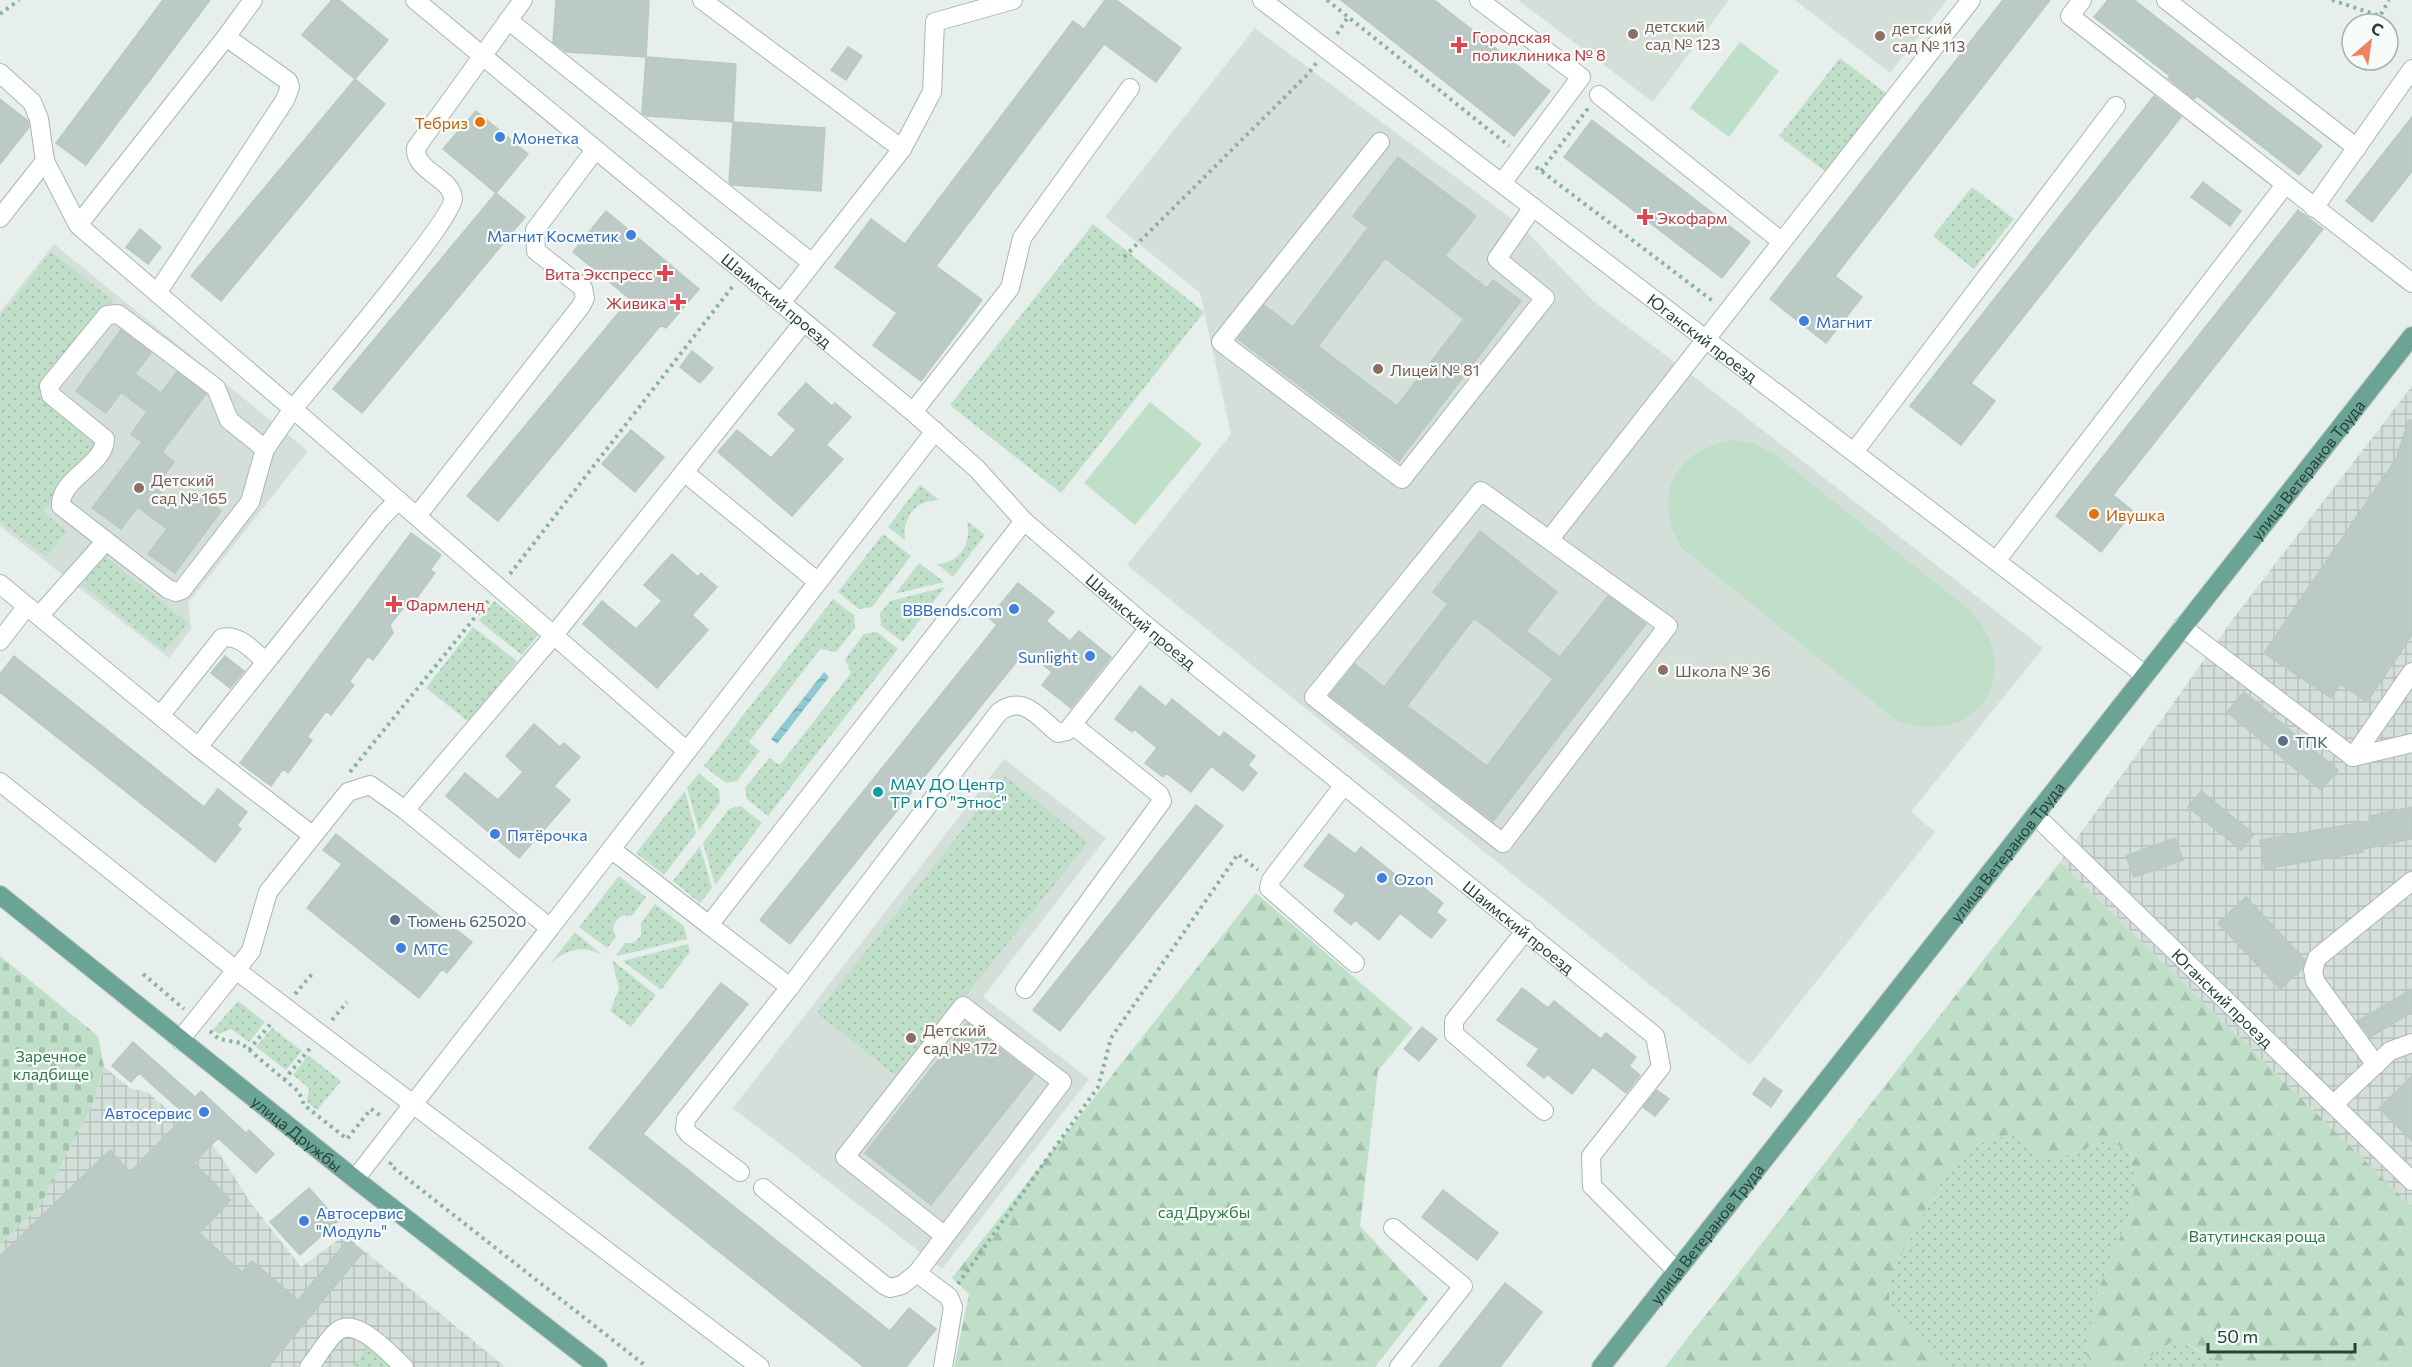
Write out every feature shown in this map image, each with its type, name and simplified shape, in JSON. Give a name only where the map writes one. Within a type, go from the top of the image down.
[{"type":"main road","name":"улица Ветеранов Труда","points":[[1601,1367],[2182,627],[2409,344]]},
{"type":"main road","name":"улица Дружбы","points":[[0,896],[355,1179],[598,1367]]},
{"type":"street","points":[[78,225],[253,0]]},
{"type":"street","name":"Шаимский проезд","points":[[415,0],[913,412],[977,469],[1024,521],[1149,628],[1526,930],[1654,1036],[1661,1067],[1592,1156],[1592,1186],[1676,1270]]},
{"type":"street","points":[[265,449],[229,420],[216,388],[123,316],[107,315],[49,390],[51,395],[105,439],[102,449],[61,501],[65,511],[168,589],[176,592],[182,590],[250,502],[265,449],[293,410],[426,243],[450,207],[453,199],[451,191],[419,160],[416,148],[523,0]]},
{"type":"street","points":[[702,0],[902,149]]},
{"type":"street","points":[[781,303],[902,149],[932,92],[935,22],[1013,0]]},
{"type":"street","name":"Юганский проезд","points":[[1262,0],[2145,675]]},
{"type":"street","points":[[1479,0],[1581,77],[1502,183]]},
{"type":"street","points":[[1548,540],[1971,0]]},
{"type":"street","points":[[2082,0],[2070,15],[2284,185],[2412,283]]},
{"type":"street","points":[[2166,0],[2356,148]]},
{"type":"street","points":[[508,20],[813,263]]},
{"type":"street","points":[[157,293],[289,92],[288,81],[226,37]]},
{"type":"street","points":[[2314,208],[2412,69]]},
{"type":"street","points":[[0,74],[32,102],[39,119],[45,161],[78,225],[687,751]]},
{"type":"street","points":[[913,412],[1010,288],[1022,238],[1130,87]]},
{"type":"street","points":[[1599,94],[1781,241]]},
{"type":"street","points":[[1854,452],[2116,106]]},
{"type":"street","points":[[1380,142],[1221,342],[1402,479],[1545,298],[1497,259],[1533,207]]},
{"type":"street","points":[[417,516],[585,298],[583,288],[536,251],[534,242],[536,230],[595,150]]},
{"type":"street","points":[[0,218],[45,161]]},
{"type":"street","points":[[1996,561],[2284,185]]},
{"type":"street","points":[[405,810],[554,635],[803,323]]},
{"type":"street","points":[[355,1179],[935,431]]},
{"type":"street","points":[[684,472],[818,582]]},
{"type":"street","points":[[1481,490],[1548,540],[1668,626],[1503,843],[1314,697],[1481,490]]},
{"type":"street","points":[[198,747],[380,519],[398,500]]},
{"type":"street","points":[[709,925],[1024,521]]},
{"type":"street","points":[[0,641],[105,542]]},
{"type":"street","points":[[0,584],[198,747],[312,835]]},
{"type":"street","points":[[2182,627],[2353,757]]},
{"type":"street","points":[[740,1172],[689,1134],[685,1129],[686,1119],[790,987],[999,712],[1011,704],[1022,704],[1058,733],[1067,731],[1149,628]]},
{"type":"street","points":[[160,716],[222,639],[229,636],[237,639],[266,662]]},
{"type":"street","points":[[2353,757],[2412,672]]},
{"type":"street","points":[[1025,989],[1162,801],[1159,794],[1074,724]]},
{"type":"street","points":[[2353,757],[2412,743]]},
{"type":"street","points":[[0,782],[236,969],[760,1367]]},
{"type":"street","points":[[180,1040],[251,951],[268,892],[348,792],[370,785],[405,810],[550,928]]},
{"type":"street","points":[[1344,785],[1271,880],[1269,888],[1355,963]]},
{"type":"street","name":"Юганский проезд","points":[[2035,815],[2412,1181]]},
{"type":"street","points":[[611,849],[790,987]]},
{"type":"street","points":[[2376,1065],[2315,981],[2313,970],[2317,958],[2412,881]]},
{"type":"street","points":[[1526,930],[1454,1021],[1452,1029],[1454,1034],[1544,1111]]},
{"type":"street","points":[[763,1188],[884,1285],[890,1288],[902,1285],[917,1273],[1062,1082],[963,1006],[845,1157],[945,1236]]},
{"type":"street","points":[[2334,1104],[2391,1052],[2412,1043]]},
{"type":"street","points":[[1393,1228],[1463,1286],[1399,1367]]},
{"type":"street","points":[[917,1273],[949,1297],[954,1307],[942,1367]]},
{"type":"street","points":[[309,1367],[338,1330],[357,1328],[404,1367]]},
{"type":"path","points":[[0,14],[19,0]]},
{"type":"path","points":[[2332,0],[2380,16],[2389,0]]},
{"type":"path","points":[[1124,257],[1308,74]]},
{"type":"path","points":[[1541,171],[1599,94]]},
{"type":"path","points":[[349,773],[499,587],[744,272]]},
{"type":"path","points":[[949,1297],[1098,1087],[1111,1038],[1238,854],[1271,880]]},
{"type":"path","points":[[143,974],[219,1038],[241,1043],[299,1092],[304,1105],[347,1139],[371,1109],[399,1131],[390,1165],[647,1367]]},
{"type":"shaded area","name":"детский сад № 123","points":[[1518,0],[1729,0],[1653,102]]},
{"type":"shaded area","name":"детский сад № 113","points":[[1795,0],[1947,0],[1890,73]]},
{"type":"shaded area","name":"Школа № 36","points":[[1255,28],[1520,225],[1593,301],[2043,648],[1911,812],[1935,832],[1750,1065],[1127,565],[1231,434],[1200,293],[1105,217]]},
{"type":"shaded area","name":"Детский сад № 165","points":[[54,244],[308,451],[188,603],[191,629],[169,658],[0,526],[0,312]]},
{"type":"shaded area","points":[[2412,386],[2412,1207],[2060,862],[2236,615]]},
{"type":"shaded area","name":"Детский сад № 172","points":[[1004,759],[1106,838],[983,997],[1089,1079],[942,1269],[733,1108]]},
{"type":"shaded area","points":[[104,1067],[130,1088],[147,1092],[217,1150],[253,1206],[301,1267],[345,1235],[505,1367],[0,1367],[0,1245],[41,1204],[93,1103]]},
{"type":"green space","points":[[1740,42],[1779,71],[1729,137],[1690,108]]},
{"type":"green space","points":[[1840,58],[1887,94],[1826,172],[1779,136]]},
{"type":"green space","points":[[1972,187],[2014,219],[1974,269],[1933,236]]},
{"type":"green space","points":[[1093,224],[1204,312],[1061,493],[950,405]]},
{"type":"green space","points":[[51,252],[113,300],[38,395],[97,443],[43,512],[67,531],[46,557],[0,521],[0,316]]},
{"type":"green space","points":[[1150,402],[1202,444],[1135,525],[1084,483]]},
{"type":"green space","points":[[1734,440],[1755,444],[1774,454],[1971,611],[1987,635],[1995,658],[1993,681],[1985,700],[1970,715],[1950,725],[1925,727],[1897,721],[1683,549],[1673,530],[1668,512],[1669,494],[1674,478],[1683,465],[1696,453],[1713,445]]},
{"type":"green space","points":[[920,485],[939,500],[924,503],[912,511],[906,524],[905,540],[888,527]]},
{"type":"green space","points":[[967,521],[985,535],[953,577],[937,564],[945,563],[958,556],[968,537]]},
{"type":"green space","points":[[883,534],[911,556],[872,607],[859,609],[838,592]]},
{"type":"green space","points":[[105,556],[188,623],[164,651],[82,585]]},
{"type":"green space","points":[[919,563],[944,582],[895,594]]},
{"type":"green space","points":[[945,587],[903,642],[881,626],[880,613],[890,601]]},
{"type":"green space","points":[[833,599],[854,615],[855,628],[836,652],[820,649],[749,742],[760,751],[737,781],[726,783],[704,766]]},
{"type":"green space","points":[[494,601],[538,635],[522,655],[479,621]]},
{"type":"green space","points":[[473,627],[517,661],[469,722],[426,688]]},
{"type":"green space","points":[[877,632],[898,649],[768,816],[747,799],[745,788],[769,758],[780,765],[851,673],[845,659],[864,634]]},
{"type":"green space","points":[[699,773],[719,790],[720,802],[699,830],[687,788]]},
{"type":"green space","points":[[1005,776],[1088,842],[900,1079],[817,1013]]},
{"type":"green space","points":[[685,791],[696,833],[664,875],[636,853]]},
{"type":"green space","points":[[741,806],[762,823],[715,885],[703,843],[729,809]]},
{"type":"green space","points":[[700,846],[712,888],[700,903],[673,881]]},
{"type":"green space","name":"Ватутинская роща","points":[[2060,862],[2412,1207],[2412,1367],[2226,1367],[2188,1344],[2171,1342],[2135,1367],[2093,1367],[2086,1353],[2098,1290],[2128,1218],[2136,1182],[2129,1152],[2108,1139],[2073,1154],[2046,1158],[2014,1133],[1977,1144],[1942,1180],[1888,1279],[1890,1308],[1916,1337],[1949,1367],[1665,1367]]},
{"type":"green space","points":[[619,876],[646,897],[632,916],[622,916],[615,922],[613,929],[616,937],[607,948],[579,927]]},
{"type":"green space","name":"сад Дружбы","points":[[1256,893],[1413,1028],[1378,1071],[1360,1226],[1428,1299],[1375,1367],[954,1367],[969,1294],[952,1278]]},
{"type":"green space","points":[[655,904],[684,926],[687,939],[616,955],[625,943],[633,943],[641,936],[641,923]]},
{"type":"green space","points":[[575,932],[602,955],[588,950],[574,950],[550,964]]},
{"type":"green space","points":[[688,944],[690,952],[661,990],[623,961]]},
{"type":"green space","name":"Заречное кладбище","points":[[0,956],[98,1036],[104,1067],[93,1103],[41,1204],[0,1245]]},
{"type":"green space","points":[[612,960],[656,995],[631,1027],[610,1011],[619,989]]},
{"type":"green space","points":[[238,1001],[265,1022],[249,1042],[231,1029],[219,1034],[213,1030]]},
{"type":"green space","points":[[272,1028],[302,1051],[286,1070],[256,1047]]},
{"type":"green space","points":[[308,1055],[341,1081],[317,1110],[307,1102],[309,1088],[293,1075]]},
{"type":"green space","points":[[2014,1133],[2046,1157],[2073,1154],[2108,1139],[2129,1152],[2136,1182],[2128,1218],[2098,1290],[2086,1353],[2093,1367],[1949,1367],[1916,1337],[1890,1308],[1888,1279],[1942,1180],[1977,1144]]},
{"type":"green space","points":[[2171,1342],[2187,1344],[2226,1367],[2135,1367]]},
{"type":"green space","points":[[368,1347],[392,1367],[352,1367]]},
{"type":"water","points":[[824,672],[829,677],[777,744],[771,739]]},
{"type":"building","points":[[163,0],[210,0],[86,165],[56,143]]},
{"type":"building","points":[[332,0],[339,0],[388,40],[355,79],[302,35]]},
{"type":"building","points":[[556,0],[649,0],[646,57],[566,52],[553,42]]},
{"type":"building","points":[[1105,0],[1116,0],[1181,48],[1156,82],[1104,44],[936,266],[982,300],[921,381],[873,345],[897,313],[835,267],[871,219],[905,244],[1073,21],[1084,29]]},
{"type":"building","name":"Городская поликлиника № 8","points":[[1341,0],[1434,0],[1550,91],[1514,136]]},
{"type":"building","points":[[2003,0],[2050,0],[1835,276],[1862,297],[1826,343],[1770,299]]},
{"type":"building","points":[[2108,0],[2134,0],[2322,146],[2299,175],[2197,96],[2194,99],[2168,78],[2170,76],[2094,17]]},
{"type":"building","points":[[848,47],[862,56],[846,80],[831,70]]},
{"type":"building","points":[[646,57],[736,64],[733,122],[647,116],[642,113]]},
{"type":"building","points":[[355,79],[385,104],[221,301],[191,276]]},
{"type":"building","points":[[2154,96],[2181,117],[1971,383],[1995,401],[1961,445],[1910,406]]},
{"type":"building","points":[[0,99],[28,121],[29,127],[0,164]]},
{"type":"building","points":[[476,111],[528,154],[496,193],[443,149]]},
{"type":"building","points":[[2412,117],[2412,171],[2372,222],[2346,201]]},
{"type":"building","points":[[1592,120],[1750,242],[1722,278],[1564,157]]},
{"type":"building","points":[[733,122],[825,128],[821,191],[732,185],[729,182]]},
{"type":"building","points":[[1398,157],[1476,216],[1445,256],[1487,288],[1493,280],[1521,301],[1399,461],[1238,339],[1264,305],[1293,327],[1368,228],[1353,216]],"holes":[[[1385,258],[1464,319],[1397,406],[1318,346]]]},
{"type":"building","points":[[2203,182],[2241,211],[2230,226],[2191,197]]},
{"type":"building","points":[[496,193],[525,217],[362,413],[333,389]]},
{"type":"building","points":[[2298,210],[2323,229],[2113,495],[2133,511],[2101,552],[2056,516]]},
{"type":"building","points":[[606,211],[699,289],[666,328],[661,325],[498,521],[467,496],[630,299],[573,252]]},
{"type":"building","points":[[140,229],[161,247],[148,264],[126,247]]},
{"type":"building","points":[[121,330],[151,353],[135,374],[161,393],[177,372],[206,394],[162,452],[174,462],[155,488],[182,508],[195,491],[221,511],[175,573],[148,554],[167,529],[138,507],[121,529],[92,508],[142,442],[131,434],[147,412],[121,392],[106,413],[76,391]]},
{"type":"building","points":[[692,351],[713,368],[700,383],[680,367]]},
{"type":"building","points":[[806,383],[832,406],[835,403],[851,417],[826,445],[843,459],[792,516],[718,452],[737,430],[771,458],[796,430],[778,414]]},
{"type":"building","points":[[2409,420],[2412,420],[2412,635],[2367,702],[2340,684],[2331,698],[2264,653],[2396,459]]},
{"type":"building","points":[[631,430],[664,457],[635,492],[602,464]]},
{"type":"building","points":[[1480,531],[1557,592],[1526,631],[1560,657],[1608,596],[1646,624],[1493,821],[1330,695],[1355,664],[1384,687],[1448,604],[1433,592]],"holes":[[[1474,618],[1553,679],[1487,766],[1407,706]]]},
{"type":"building","points":[[411,533],[441,555],[430,570],[435,573],[413,603],[409,600],[390,625],[393,633],[373,660],[368,656],[349,682],[354,685],[331,715],[326,711],[307,737],[312,740],[288,773],[283,769],[271,786],[240,763]]},
{"type":"building","points":[[672,554],[698,577],[701,573],[717,587],[692,615],[708,630],[657,688],[583,624],[602,601],[636,629],[662,601],[644,585]]},
{"type":"building","points":[[1018,583],[1054,612],[1046,621],[1070,641],[1079,631],[1111,657],[1071,708],[1042,685],[1052,672],[1025,651],[790,944],[760,920],[997,625],[989,618]]},
{"type":"building","points":[[14,656],[204,807],[218,789],[247,812],[237,825],[241,829],[215,862],[0,692],[0,674]]},
{"type":"building","points":[[225,656],[244,671],[230,688],[211,673]]},
{"type":"building","points":[[1140,686],[1166,707],[1172,699],[1220,738],[1224,732],[1255,756],[1248,765],[1257,773],[1243,791],[1211,766],[1191,792],[1166,773],[1163,777],[1145,763],[1157,748],[1134,729],[1132,732],[1115,719]]},
{"type":"building","name":"ТПК","points":[[2244,692],[2338,770],[2321,790],[2227,712]]},
{"type":"building","points":[[534,724],[560,747],[564,743],[580,757],[554,786],[570,800],[519,858],[446,796],[465,773],[498,800],[523,772],[506,756]]},
{"type":"building","points":[[2201,791],[2254,834],[2241,850],[2188,807]]},
{"type":"building","points":[[1196,805],[1223,826],[1060,1031],[1033,1010]]},
{"type":"building","points":[[2412,807],[2412,839],[2363,849],[2363,852],[2265,869],[2260,840],[2370,821],[2369,816]]},
{"type":"building","points":[[336,834],[472,942],[447,973],[442,969],[419,998],[307,908],[342,864],[323,850]]},
{"type":"building","points":[[1329,834],[1355,854],[1361,847],[1408,885],[1413,879],[1443,903],[1436,912],[1446,920],[1431,938],[1400,913],[1379,940],[1355,920],[1351,925],[1334,911],[1346,895],[1304,866]]},
{"type":"building","points":[[2175,838],[2183,860],[2134,877],[2126,856]]},
{"type":"building","points":[[2246,897],[2305,960],[2302,969],[2280,989],[2218,923]]},
{"type":"building","points":[[721,983],[748,1004],[643,1134],[890,1331],[909,1308],[936,1329],[906,1367],[864,1367],[589,1148]]},
{"type":"building","points":[[1522,988],[1548,1008],[1554,1001],[1601,1039],[1606,1033],[1636,1057],[1629,1066],[1640,1075],[1626,1093],[1593,1067],[1572,1094],[1547,1074],[1544,1078],[1527,1065],[1539,1049],[1497,1020]]},
{"type":"building","points":[[2412,989],[2412,1012],[2370,1037],[2358,1021]]},
{"type":"building","points":[[967,1023],[1034,1075],[931,1205],[865,1153]]},
{"type":"building","points":[[1422,1027],[1437,1039],[1419,1061],[1404,1049]]},
{"type":"building","points":[[133,1042],[195,1097],[201,1091],[246,1133],[249,1130],[274,1154],[256,1173],[218,1138],[194,1163],[231,1200],[199,1233],[242,1272],[252,1261],[298,1300],[348,1240],[363,1252],[268,1367],[0,1367],[0,1256],[110,1150],[130,1172],[186,1115],[139,1073],[131,1082],[112,1066]]},
{"type":"building","points":[[2412,1076],[2412,1141],[2379,1108]]},
{"type":"building","points":[[1764,1078],[1782,1091],[1771,1107],[1753,1094]]},
{"type":"building","points":[[1657,1090],[1669,1099],[1655,1116],[1643,1107]]},
{"type":"building","name":"Автосервис \"Модуль\"","points":[[309,1188],[338,1221],[300,1255],[270,1222]]},
{"type":"building","points":[[1443,1190],[1498,1233],[1477,1260],[1422,1217]]},
{"type":"building","points":[[1505,1283],[1542,1312],[1500,1367],[1439,1367]]},
{"type":"place","name":"детский сад № 123","points":[[1633,34]]},
{"type":"place","name":"детский сад № 113","points":[[1880,36]]},
{"type":"place","name":"Городская поликлиника № 8","points":[[1459,45]]},
{"type":"place","name":"Тебриз","points":[[480,122]]},
{"type":"place","name":"Монетка","points":[[500,137]]},
{"type":"place","name":"Экофарм","points":[[1645,217]]},
{"type":"place","name":"Магнит Косметик","points":[[631,235]]},
{"type":"place","name":"Вита Экспресс","points":[[665,273]]},
{"type":"place","name":"Живика","points":[[678,302]]},
{"type":"place","name":"Магнит","points":[[1804,321]]},
{"type":"place","name":"Лицей № 81","points":[[1378,369]]},
{"type":"place","name":"Детский сад № 165","points":[[139,488]]},
{"type":"place","name":"Ивушка","points":[[2094,514]]},
{"type":"place","name":"Фармленд","points":[[394,604]]},
{"type":"place","name":"BBBends.com","points":[[1014,609]]},
{"type":"place","name":"Sunlight","points":[[1090,656]]},
{"type":"place","name":"Школа № 36","points":[[1663,670]]},
{"type":"place","name":"ТПК","points":[[2283,741]]},
{"type":"place","name":"МАУ ДО Центр ТР и ГО \"Этнос\"","points":[[878,792]]},
{"type":"place","name":"Пятёрочка","points":[[495,834]]},
{"type":"place","name":"Ozon","points":[[1382,878]]},
{"type":"place","name":"Тюмень 625020","points":[[395,920]]},
{"type":"place","name":"МТС","points":[[401,948]]},
{"type":"place","name":"Детский сад № 172","points":[[911,1038]]},
{"type":"place","name":"Автосервис","points":[[204,1112]]},
{"type":"place","name":"Автосервис \"Модуль\"","points":[[304,1221]]}]
